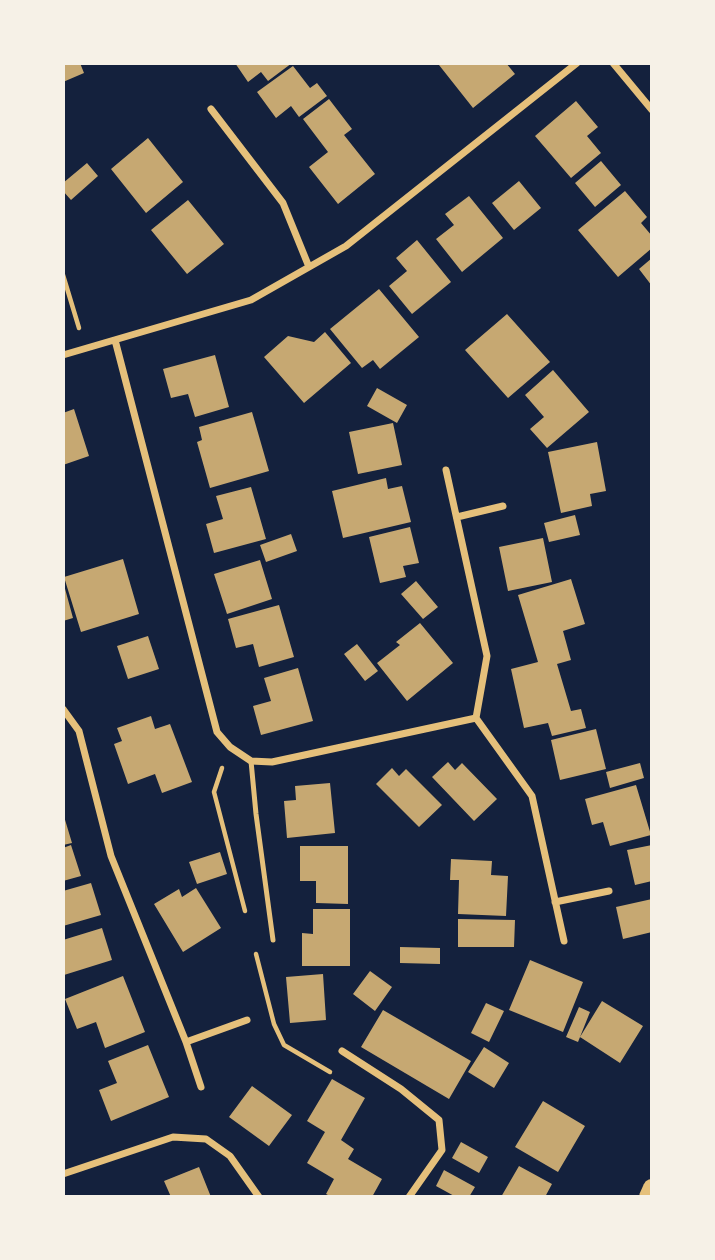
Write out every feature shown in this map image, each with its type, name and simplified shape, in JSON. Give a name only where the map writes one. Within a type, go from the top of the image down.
[{"type":"main road","points":[[648,1197],[652,1188]]},
{"type":"street","points":[[63,355],[251,300],[346,246],[578,63]]},
{"type":"street","points":[[613,63],[652,110]]},
{"type":"street","points":[[211,109],[283,203],[309,267]]},
{"type":"street","points":[[115,340],[217,732],[230,747],[251,761],[272,762],[476,718]]},
{"type":"street","points":[[446,470],[487,656],[476,718],[532,796],[564,941]]},
{"type":"street","points":[[457,517],[503,506]]},
{"type":"street","points":[[63,709],[79,731],[111,856],[186,1042],[201,1087]]},
{"type":"street","points":[[555,902],[610,891]]},
{"type":"street","points":[[186,1042],[247,1020]]},
{"type":"street","points":[[342,1051],[401,1089],[439,1120],[442,1150],[409,1197]]},
{"type":"street","points":[[63,1174],[173,1137],[206,1139],[230,1156],[258,1197]]},
{"type":"lane","points":[[251,761],[273,940]]},
{"type":"path","points":[[63,275],[85,349]]},
{"type":"path","points":[[230,747],[214,792],[247,921]]},
{"type":"path","points":[[254,947],[274,1024]]},
{"type":"building","points":[[63,63],[80,63],[84,73],[63,82]]},
{"type":"building","points":[[235,63],[292,63],[268,81],[261,72],[248,82]]},
{"type":"building","points":[[506,63],[515,74],[473,108],[439,65]]},
{"type":"building","points":[[293,66],[310,88],[317,83],[327,96],[299,117],[291,106],[276,118],[257,92]]},
{"type":"building","points":[[329,99],[352,129],[344,135],[375,174],[338,204],[309,167],[328,152],[303,119]]},
{"type":"building","points":[[576,101],[598,127],[587,136],[601,153],[571,178],[535,136]]},
{"type":"building","points":[[148,138],[183,182],[146,213],[111,169]]},
{"type":"building","points":[[601,161],[621,185],[595,207],[575,183]]},
{"type":"building","points":[[87,163],[98,176],[71,200],[63,191],[63,183]]},
{"type":"building","points":[[519,181],[541,208],[514,230],[492,203]]},
{"type":"building","points":[[625,191],[647,217],[641,223],[652,236],[652,248],[618,277],[578,230]]},
{"type":"building","points":[[469,196],[503,238],[462,272],[436,239],[454,225],[445,214]]},
{"type":"building","points":[[188,200],[224,244],[187,274],[151,230]]},
{"type":"building","points":[[417,240],[451,282],[412,314],[389,286],[407,271],[396,258]]},
{"type":"building","points":[[652,258],[652,286],[639,269]]},
{"type":"building","points":[[379,289],[419,337],[380,369],[373,360],[362,368],[330,329]]},
{"type":"building","points":[[507,314],[550,362],[508,398],[465,350]]},
{"type":"building","points":[[325,332],[351,363],[304,403],[264,357],[288,336],[314,342]]},
{"type":"building","points":[[215,355],[229,407],[195,417],[188,394],[171,398],[163,369]]},
{"type":"building","points":[[553,370],[589,412],[547,448],[530,429],[544,417],[525,395]]},
{"type":"building","points":[[377,388],[407,405],[397,423],[367,406]]},
{"type":"building","points":[[74,409],[89,456],[63,465],[63,413]]},
{"type":"building","points":[[252,412],[269,471],[210,488],[197,442],[202,440],[199,427]]},
{"type":"building","points":[[393,423],[402,465],[358,474],[349,432]]},
{"type":"building","points":[[597,442],[606,491],[590,494],[592,506],[561,513],[548,452]]},
{"type":"building","points":[[386,478],[388,489],[402,486],[411,522],[343,538],[332,491]]},
{"type":"building","points":[[251,487],[266,539],[214,553],[206,524],[223,519],[216,496]]},
{"type":"building","points":[[575,515],[580,535],[549,542],[544,523]]},
{"type":"building","points":[[410,527],[419,563],[403,566],[406,577],[380,583],[369,537]]},
{"type":"building","points":[[291,534],[297,551],[266,562],[260,545]]},
{"type":"building","points":[[543,538],[552,582],[508,591],[499,547]]},
{"type":"building","points":[[123,559],[139,614],[81,632],[64,577]]},
{"type":"building","points":[[260,560],[272,599],[227,614],[214,574]]},
{"type":"building","points":[[571,579],[585,624],[563,631],[571,660],[557,664],[571,711],[581,709],[586,728],[552,736],[548,723],[524,728],[511,669],[538,662],[518,595]]},
{"type":"building","points":[[416,581],[438,607],[423,619],[401,594]]},
{"type":"building","points":[[63,586],[73,618],[63,621]]},
{"type":"building","points":[[279,605],[294,657],[259,667],[253,644],[236,648],[228,619]]},
{"type":"building","points":[[420,623],[453,663],[407,701],[377,663],[400,645],[396,642]]},
{"type":"building","points":[[148,636],[159,669],[128,679],[117,646]]},
{"type":"building","points":[[357,644],[378,671],[365,681],[344,654]]},
{"type":"building","points":[[298,668],[313,721],[261,735],[253,706],[271,701],[264,678]]},
{"type":"building","points":[[151,716],[155,729],[170,724],[192,782],[162,793],[155,774],[128,784],[114,744],[122,741],[117,728]]},
{"type":"building","points":[[596,729],[606,769],[560,780],[551,740]]},
{"type":"building","points":[[448,762],[455,770],[462,763],[497,799],[474,821],[432,777]]},
{"type":"building","points":[[640,763],[644,778],[610,788],[606,772]]},
{"type":"building","points":[[392,768],[399,776],[406,769],[442,805],[419,827],[376,784]]},
{"type":"building","points":[[330,783],[335,833],[287,838],[284,801],[296,800],[295,786]]},
{"type":"building","points":[[636,785],[651,835],[610,846],[603,822],[592,825],[585,799]]},
{"type":"building","points":[[63,813],[72,843],[63,845]]},
{"type":"building","points":[[71,845],[81,876],[63,881],[63,848]]},
{"type":"building","points":[[652,845],[652,881],[635,885],[627,850]]},
{"type":"building","points":[[300,846],[348,846],[348,904],[316,903],[316,881],[300,881]]},
{"type":"building","points":[[220,852],[227,874],[197,884],[189,862]]},
{"type":"building","points":[[451,859],[492,861],[491,875],[508,876],[506,916],[458,914],[459,880],[450,880]]},
{"type":"building","points":[[91,883],[101,915],[63,926],[63,891]]},
{"type":"building","points":[[196,888],[221,928],[183,952],[154,904],[179,889],[182,897]]},
{"type":"building","points":[[652,899],[652,932],[623,939],[616,907]]},
{"type":"building","points":[[313,909],[350,909],[350,966],[302,966],[302,933],[313,934]]},
{"type":"building","points":[[458,919],[515,920],[514,947],[458,947]]},
{"type":"building","points":[[102,928],[112,960],[64,975],[63,940]]},
{"type":"building","points":[[400,947],[440,948],[440,964],[400,963]]},
{"type":"building","points":[[530,960],[583,982],[563,1032],[509,1010]]},
{"type":"building","points":[[370,971],[392,987],[375,1011],[353,994]]},
{"type":"building","points":[[323,974],[326,1020],[290,1023],[286,977]]},
{"type":"building","points":[[123,976],[145,1032],[105,1048],[96,1022],[77,1029],[65,999]]},
{"type":"building","points":[[602,1001],[643,1026],[620,1063],[580,1037]]},
{"type":"building","points":[[486,1003],[504,1011],[489,1042],[471,1033]]},
{"type":"building","points":[[579,1007],[590,1012],[578,1042],[566,1037]]},
{"type":"building","points":[[383,1010],[471,1061],[449,1099],[361,1047]]},
{"type":"building","points":[[148,1045],[169,1097],[111,1121],[99,1090],[117,1083],[108,1061]]},
{"type":"building","points":[[484,1047],[509,1063],[494,1088],[468,1072]]},
{"type":"building","points":[[332,1079],[365,1098],[341,1140],[354,1149],[348,1159],[382,1179],[372,1197],[332,1197],[326,1194],[334,1179],[307,1163],[325,1132],[307,1121]]},
{"type":"building","points":[[252,1086],[292,1115],[269,1146],[229,1117]]},
{"type":"building","points":[[543,1101],[585,1126],[558,1172],[515,1147]]},
{"type":"building","points":[[461,1142],[488,1157],[479,1173],[452,1158]]},
{"type":"building","points":[[519,1166],[552,1184],[545,1197],[501,1197]]},
{"type":"building","points":[[199,1167],[211,1197],[171,1197],[164,1181]]},
{"type":"building","points":[[444,1170],[475,1187],[469,1197],[456,1197],[436,1186]]}]
